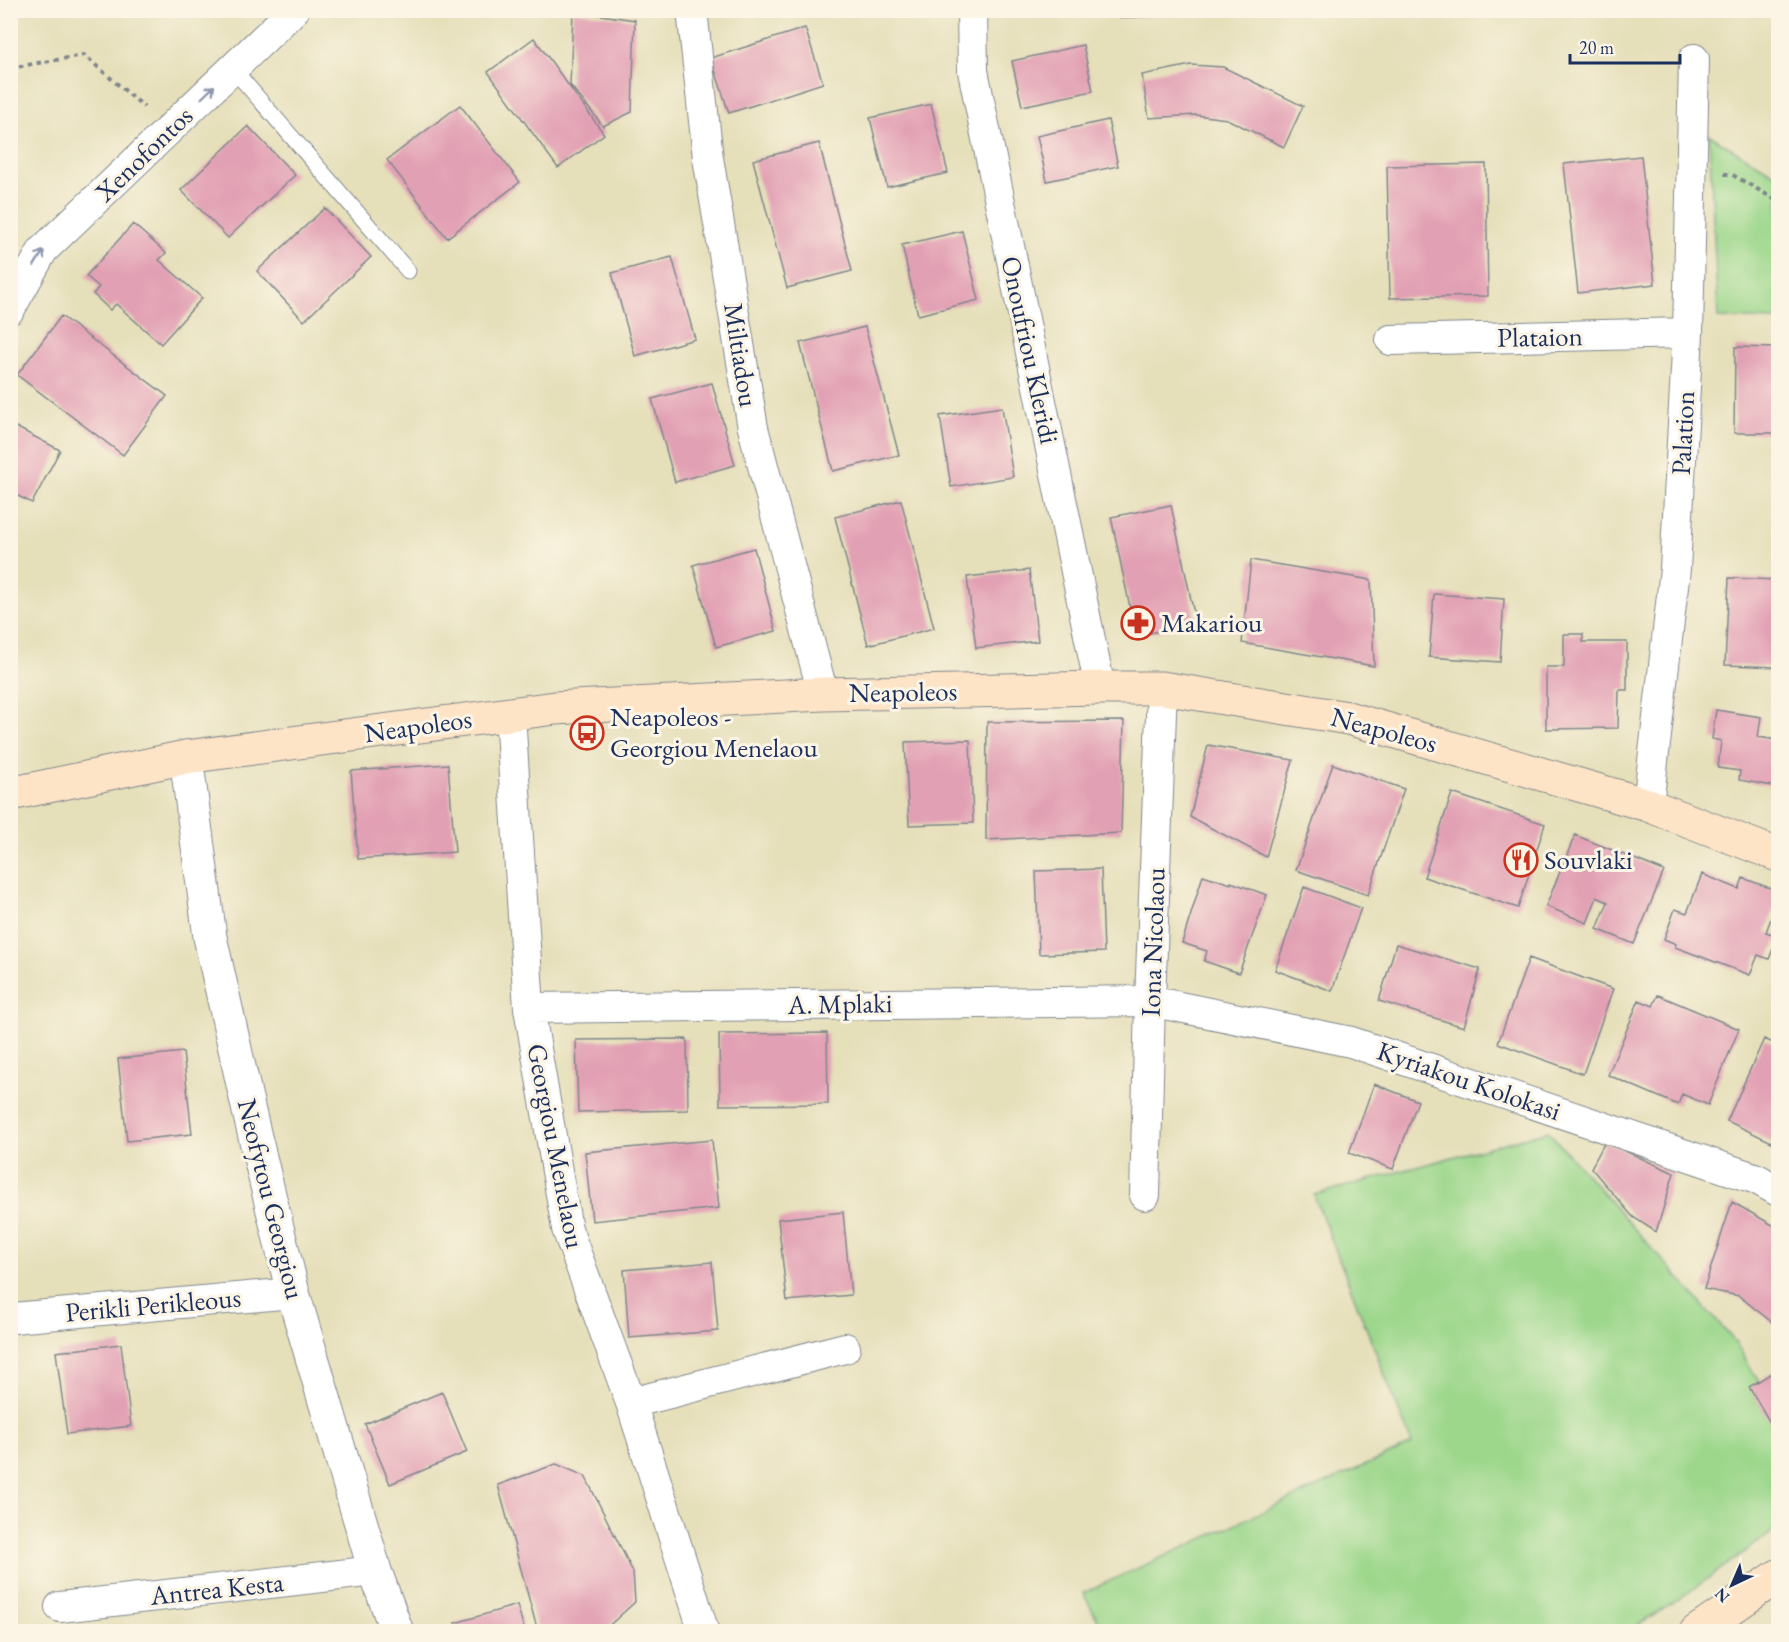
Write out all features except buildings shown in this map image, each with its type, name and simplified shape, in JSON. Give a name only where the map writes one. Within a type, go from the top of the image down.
[{"type":"main road","name":"Neapoleos","points":[[10,794],[186,757],[555,708],[823,694],[1162,688],[1348,718],[1648,805],[1779,855]]},
{"type":"main road","points":[[1696,1632],[1779,1576]]},
{"type":"street","name":"Xenofontos","points":[[10,309],[43,250],[294,10]]},
{"type":"street","name":"Miltiadou","points":[[692,10],[708,158],[753,428],[823,694]]},
{"type":"street","name":"Onoufriou Kleridi","points":[[972,10],[973,71],[1100,688]]},
{"type":"street","name":"Palation","points":[[1648,805],[1675,569],[1688,333],[1695,59]]},
{"type":"street","name":"Plataion","points":[[1391,340],[1688,333]]},
{"type":"street","name":"Iona Nicolaou","points":[[1145,1195],[1162,688]]},
{"type":"street","name":"Georgiou Menelaou","points":[[510,714],[529,1008],[567,1229],[631,1403],[704,1632]]},
{"type":"street","name":"Neofytou Georgiou","points":[[186,757],[210,937],[250,1116],[293,1293],[375,1571],[397,1632]]},
{"type":"street","name":"A. Mplaki","points":[[529,1008],[1150,1001]]},
{"type":"street","name":"Kyriakou Kolokasi","points":[[1150,1001],[1351,1042],[1757,1179],[1779,1191]]},
{"type":"street","name":"Perikli Perikleous","points":[[13,1318],[293,1293]]},
{"type":"street","points":[[631,1403],[845,1348]]},
{"type":"street","name":"Antrea Kesta","points":[[60,1607],[375,1571]]},
{"type":"lane","points":[[233,69],[408,271]]},
{"type":"path","points":[[10,68],[84,55],[170,129]]},
{"type":"path","points":[[1691,177],[1731,174],[1779,201]]},
{"type":"green space","points":[[1709,135],[1778,176],[1778,320],[1718,318]]},
{"type":"green space","points":[[1548,1131],[1736,1343],[1778,1414],[1778,1528],[1675,1602],[1629,1631],[1104,1631],[1083,1593],[1412,1444],[1314,1195]]},
{"type":"place","name":"Makariou","points":[[1138,623]]},
{"type":"place","name":"Neapoleos - Georgiou Menelaou","points":[[587,733]]},
{"type":"place","name":"Souvlaki","points":[[1521,860]]}]
